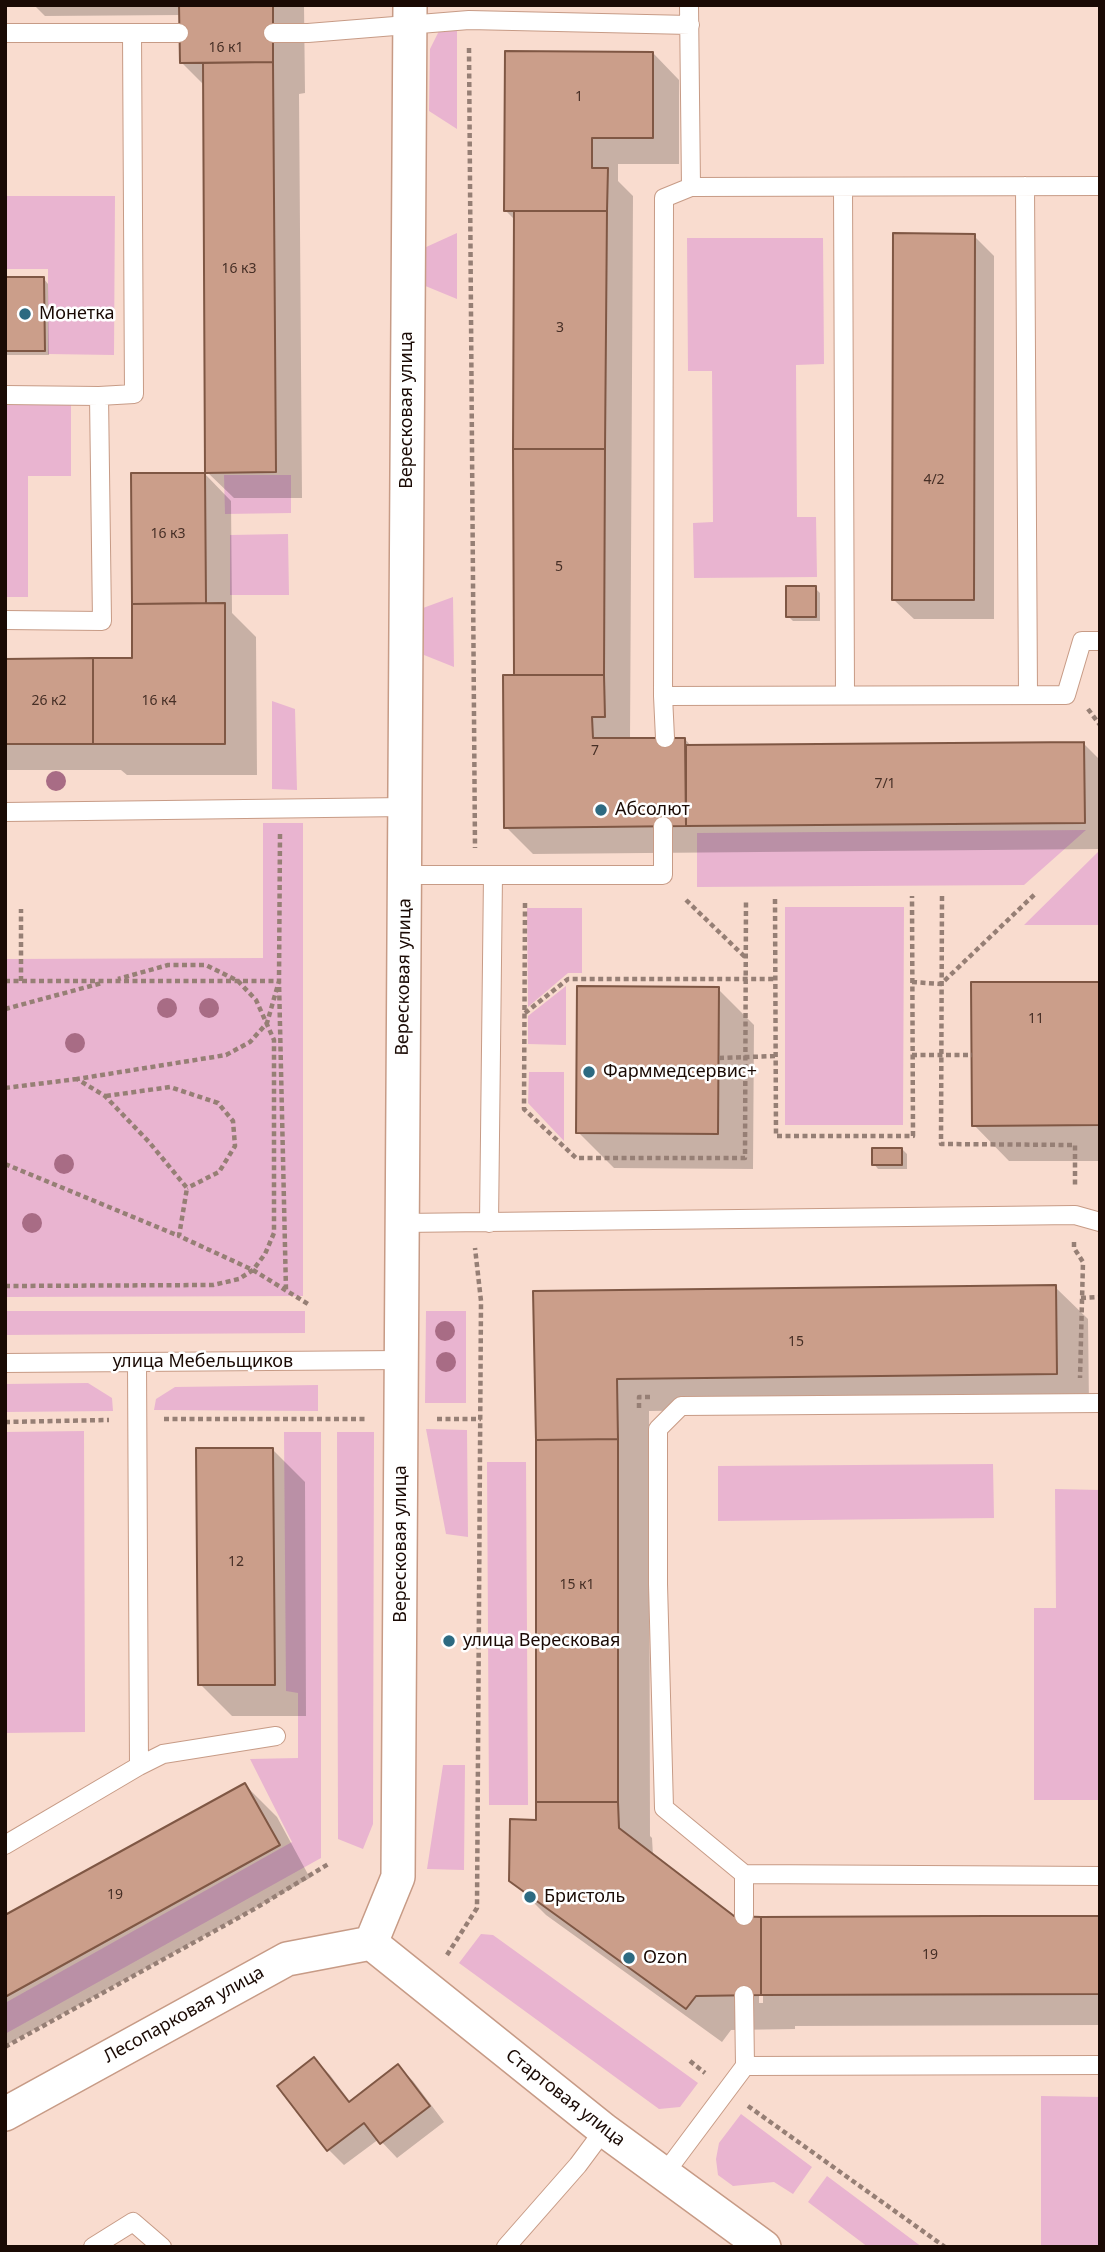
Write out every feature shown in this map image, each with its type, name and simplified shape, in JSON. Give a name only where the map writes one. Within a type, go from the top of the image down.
[{"type":"street","name":"Вересковая улица","points":[[371,1943],[398,1877],[410,15]]},
{"type":"street","name":"Лесопарковая улица","points":[[5,2114],[286,1959],[371,1943]]},
{"type":"street","name":"Стартовая улица","points":[[371,1943],[604,2130],[764,2247]]},
{"type":"lane","points":[[689,5],[691,187]]},
{"type":"lane","points":[[274,33],[410,15],[469,20],[690,24]]},
{"type":"lane","points":[[5,33],[179,33]]},
{"type":"lane","points":[[5,395],[134,394],[132,33]]},
{"type":"lane","points":[[1025,186],[1028,695]]},
{"type":"lane","points":[[664,738],[664,198],[691,187],[1100,187]]},
{"type":"lane","points":[[843,187],[845,695]]},
{"type":"lane","points":[[5,620],[102,621],[99,396]]},
{"type":"lane","points":[[663,696],[1066,695],[1082,641],[1100,641]]},
{"type":"lane","points":[[5,812],[405,807]]},
{"type":"lane","points":[[404,875],[663,875],[663,826]]},
{"type":"lane","points":[[489,1223],[493,875]]},
{"type":"lane","points":[[402,1223],[1075,1215],[1100,1222]]},
{"type":"lane","name":"улица Мебельщиков","points":[[5,1363],[401,1360]]},
{"type":"lane","points":[[137,1362],[139,1766]]},
{"type":"lane","points":[[1100,1403],[681,1406],[658,1429],[659,1638],[664,1808],[744,1874],[1100,1876]]},
{"type":"lane","points":[[5,1845],[163,1754],[276,1736]]},
{"type":"lane","points":[[744,1874],[744,1916]]},
{"type":"lane","points":[[664,2174],[745,2066],[744,1995]]},
{"type":"lane","points":[[745,2066],[1100,2065]]},
{"type":"lane","points":[[506,2247],[578,2165],[604,2130]]},
{"type":"lane","points":[[93,2247],[133,2222],[162,2247]]},
{"type":"path","points":[[286,1292],[278,981],[280,828],[306,809]]},
{"type":"path","points":[[912,982],[941,984],[1035,894]]},
{"type":"path","points":[[942,895],[941,1144],[1075,1144],[1074,1248],[1083,1262],[1080,1378]]},
{"type":"path","points":[[775,899],[776,1136],[913,1136],[912,896]]},
{"type":"path","points":[[525,903],[524,1109],[576,1157],[745,1157],[746,899]]},
{"type":"path","points":[[686,900],[746,958]]},
{"type":"path","points":[[21,909],[21,981]]},
{"type":"path","points":[[5,1009],[168,965],[206,965],[238,981],[256,1000],[274,1040],[274,1233],[265,1254],[253,1270],[239,1279],[213,1284],[5,1284]]},
{"type":"path","points":[[524,1013],[568,979],[776,979]]},
{"type":"path","points":[[5,981],[278,981]]},
{"type":"path","points":[[5,1088],[226,1055],[250,1042],[267,1023],[278,981]]},
{"type":"path","points":[[912,1055],[972,1055]]},
{"type":"path","points":[[719,1058],[776,1056]]},
{"type":"path","points":[[78,1079],[105,1096],[149,1142],[187,1188],[179,1236]]},
{"type":"path","points":[[105,1096],[170,1087],[218,1103],[233,1121],[235,1146],[219,1172],[187,1188]]},
{"type":"path","points":[[5,1164],[179,1236],[253,1270],[308,1304]]},
{"type":"path","points":[[1081,1298],[1100,1297]]},
{"type":"path","points":[[639,1411],[639,1397],[653,1397]]},
{"type":"path","points":[[5,1422],[481,1419]]},
{"type":"path","points":[[5,2048],[256,1908],[330,1863]]},
{"type":"path","points":[[690,2061],[727,2091],[945,2247]]},
{"type":"shaded area","points":[[457,28],[457,129],[429,111],[430,49],[440,29]]},
{"type":"shaded area","points":[[7,196],[115,196],[114,355],[48,354],[48,269],[7,269]]},
{"type":"shaded area","points":[[457,233],[457,299],[423,285],[424,248]]},
{"type":"shaded area","points":[[687,238],[823,238],[824,364],[796,365],[797,517],[816,517],[817,577],[694,578],[693,523],[713,522],[712,371],[688,371]]},
{"type":"shaded area","points":[[5,405],[71,405],[71,476],[28,476],[28,597],[5,597]]},
{"type":"shaded area","points":[[224,475],[291,475],[291,513],[225,514]]},
{"type":"shaded area","points":[[288,534],[289,595],[230,595],[230,535]]},
{"type":"shaded area","points":[[453,597],[454,667],[424,655],[423,608]]},
{"type":"shaded area","points":[[272,701],[295,709],[297,790],[272,789]]},
{"type":"shaded area","points":[[263,823],[303,823],[303,1296],[5,1297],[5,959],[263,958]]},
{"type":"shaded area","points":[[1086,830],[1024,885],[697,887],[697,833]]},
{"type":"shaded area","points":[[1100,850],[1100,925],[1024,925]]},
{"type":"shaded area","points":[[785,907],[904,907],[903,1125],[785,1125]]},
{"type":"shaded area","points":[[527,908],[582,908],[582,973],[568,973],[528,1007]]},
{"type":"shaded area","points":[[566,986],[566,1045],[528,1044],[528,1016]]},
{"type":"shaded area","points":[[529,1072],[564,1072],[564,1141],[528,1103]]},
{"type":"shaded area","points":[[5,1311],[305,1311],[305,1333],[5,1335]]},
{"type":"shaded area","points":[[426,1311],[466,1311],[466,1403],[425,1403]]},
{"type":"shaded area","points":[[88,1383],[112,1398],[113,1411],[5,1412],[5,1384]]},
{"type":"shaded area","points":[[318,1385],[318,1411],[154,1410],[156,1399],[175,1387]]},
{"type":"shaded area","points":[[426,1429],[467,1430],[468,1537],[446,1534]]},
{"type":"shaded area","points":[[84,1431],[85,1732],[5,1733],[5,1432]]},
{"type":"shaded area","points":[[284,1432],[321,1432],[321,1858],[5,2034],[5,2003],[292,1842],[250,1759],[298,1758],[298,1693],[286,1691]]},
{"type":"shaded area","points":[[337,1432],[374,1432],[373,1824],[363,1849],[338,1839]]},
{"type":"shaded area","points":[[487,1462],[526,1462],[528,1805],[489,1805]]},
{"type":"shaded area","points":[[993,1464],[994,1518],[718,1521],[718,1466]]},
{"type":"shaded area","points":[[1055,1489],[1100,1490],[1100,1800],[1034,1800],[1034,1608],[1056,1608]]},
{"type":"shaded area","points":[[443,1765],[465,1765],[464,1870],[427,1869]]},
{"type":"shaded area","points":[[481,1934],[493,1935],[698,2083],[680,2107],[659,2109],[459,1963]]},
{"type":"shaded area","points":[[1041,2096],[1100,2097],[1100,2247],[1041,2247]]},
{"type":"shaded area","points":[[741,2114],[812,2167],[793,2194],[774,2182],[733,2186],[718,2175],[716,2159],[719,2143]]},
{"type":"shaded area","points":[[827,2176],[922,2247],[868,2247],[808,2202]]},
{"type":"building","points":[[179,5],[273,5],[273,62],[180,63]]},
{"type":"building","points":[[505,51],[653,52],[653,138],[592,138],[592,168],[608,168],[607,211],[504,211]]},
{"type":"building","points":[[273,62],[276,472],[205,473],[203,63]]},
{"type":"building","points":[[514,211],[607,211],[605,449],[513,449]]},
{"type":"building","points":[[893,233],[975,234],[974,600],[892,600]]},
{"type":"building","name":"Монетка","points":[[5,277],[44,277],[45,351],[5,351]]},
{"type":"building","points":[[513,449],[605,449],[604,675],[514,675]]},
{"type":"building","points":[[131,473],[205,473],[206,603],[132,604]]},
{"type":"building","points":[[786,586],[816,586],[816,617],[786,617]]},
{"type":"building","points":[[225,603],[225,744],[93,744],[93,658],[132,658],[132,604]]},
{"type":"building","points":[[93,658],[93,744],[5,744],[5,659]]},
{"type":"building","points":[[503,675],[604,675],[605,717],[592,717],[593,738],[685,738],[686,826],[504,828]]},
{"type":"building","points":[[1084,742],[1085,823],[686,826],[686,745]]},
{"type":"building","points":[[971,982],[1100,982],[1100,1125],[972,1126]]},
{"type":"building","points":[[577,986],[719,987],[718,1134],[576,1133]]},
{"type":"building","points":[[872,1148],[902,1148],[902,1165],[872,1165]]},
{"type":"building","points":[[1056,1285],[1057,1374],[617,1379],[618,1439],[536,1440],[533,1291]]},
{"type":"building","points":[[618,1439],[618,1802],[536,1802],[536,1440]]},
{"type":"building","points":[[196,1448],[273,1448],[275,1685],[198,1685]]},
{"type":"building","points":[[245,1783],[280,1845],[5,1997],[5,1915]]},
{"type":"building","points":[[536,1802],[618,1802],[619,1828],[734,1916],[761,1917],[761,1995],[696,1996],[686,2009],[509,1881],[510,1819],[536,1820]]},
{"type":"building","points":[[1100,1916],[1100,1994],[761,1995],[761,1917]]},
{"type":"building","points":[[314,2057],[349,2102],[398,2064],[430,2106],[380,2144],[364,2123],[327,2151],[277,2086]]},
{"type":"place","name":"Монетка","points":[[25,314]]},
{"type":"place","name":"Абсолют","points":[[601,810]]},
{"type":"place","name":"Фарммедсервис+","points":[[589,1072]]},
{"type":"place","name":"улица Вересковая","points":[[449,1641]]},
{"type":"place","name":"Бристоль","points":[[530,1897]]},
{"type":"place","name":"Ozon","points":[[629,1958]]}]
